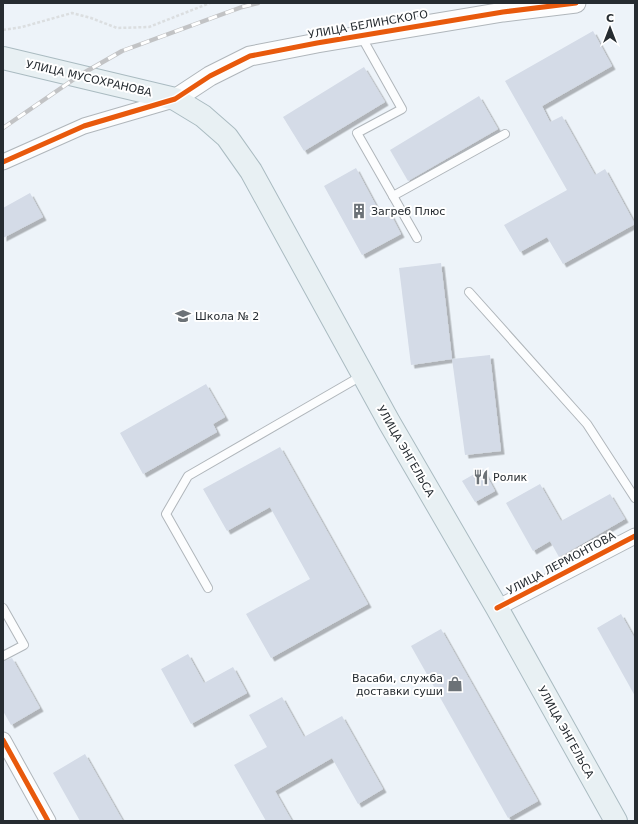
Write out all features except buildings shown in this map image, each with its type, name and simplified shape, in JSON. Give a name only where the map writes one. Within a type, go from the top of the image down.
[{"type":"main road","name":"УЛИЦА МУСОХРАНОВА","points":[[3,58],[176,99]]},
{"type":"main road","name":"УЛИЦА ЭНГЕЛЬСА","points":[[176,99],[204,116],[227,137],[251,171],[364,375],[616,821]]},
{"type":"street","name":"УЛИЦА БЕЛИНСКОГО","points":[[176,99],[210,76],[250,56],[503,12],[576,3]]},
{"type":"street","points":[[3,162],[84,126],[176,99]]},
{"type":"street","name":"УЛИЦА ЛЕРМОНТОВА","points":[[497,608],[635,536]]},
{"type":"street","points":[[3,740],[48,821]]},
{"type":"lane","points":[[360,36],[402,109],[357,133],[417,238]]},
{"type":"lane","points":[[393,196],[505,134]]},
{"type":"lane","points":[[469,292],[587,424],[635,498]]},
{"type":"lane","points":[[208,588],[166,514],[188,476],[364,375]]},
{"type":"lane","points":[[3,608],[24,645],[3,656]]},
{"type":"path","points":[[3,30],[22,27],[72,13],[91,18],[117,28],[149,27],[210,3]]},
{"type":"railway","points":[[3,128],[80,75],[122,51],[242,7],[258,3]]},
{"type":"cycle path","points":[[3,162],[84,126],[175,99],[210,76],[250,56],[317,43],[503,12],[576,3]]},
{"type":"cycle path","points":[[497,608],[635,536]]},
{"type":"cycle path","points":[[3,740],[48,821]]},
{"type":"place","name":"Загреб Плюс","points":[[359,211]]},
{"type":"place","name":"Школа № 2","points":[[183,316]]},
{"type":"place","name":"Ролик","points":[[481,477]]},
{"type":"place","name":"Васаби, служба доставки суши","points":[[455,684]]}]
